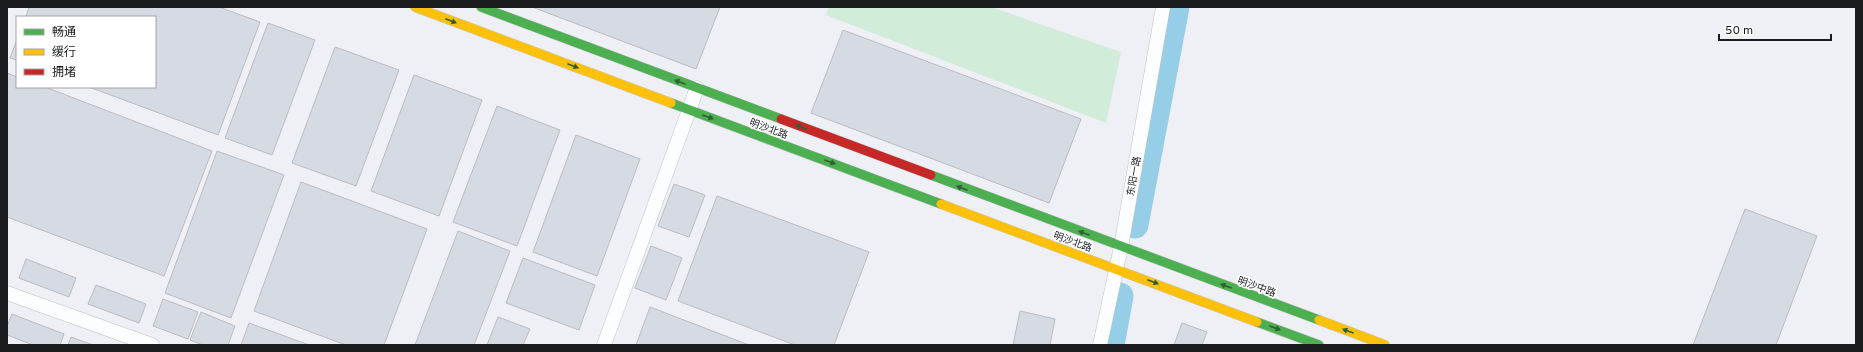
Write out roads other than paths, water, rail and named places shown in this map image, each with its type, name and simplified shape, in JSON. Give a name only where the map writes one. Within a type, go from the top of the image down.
[{"type":"street","name":"明沙北路","points":[[415,7],[1116,269]]},
{"type":"street","name":"明沙北路","points":[[481,7],[1121,247]]},
{"type":"street","points":[[476,30],[481,7]]},
{"type":"street","name":"东阳一路","points":[[1100,345],[1121,247],[1163,7]]},
{"type":"street","points":[[604,345],[697,88]]},
{"type":"street","name":"明沙中路","points":[[1121,247],[1385,345]]},
{"type":"street","points":[[1116,269],[1319,345]]},
{"type":"street","points":[[7,293],[152,345]]},
{"type":"waterway","points":[[1135,225],[1176,7]]},
{"type":"waterway","points":[[1111,345],[1120,296]]}]
